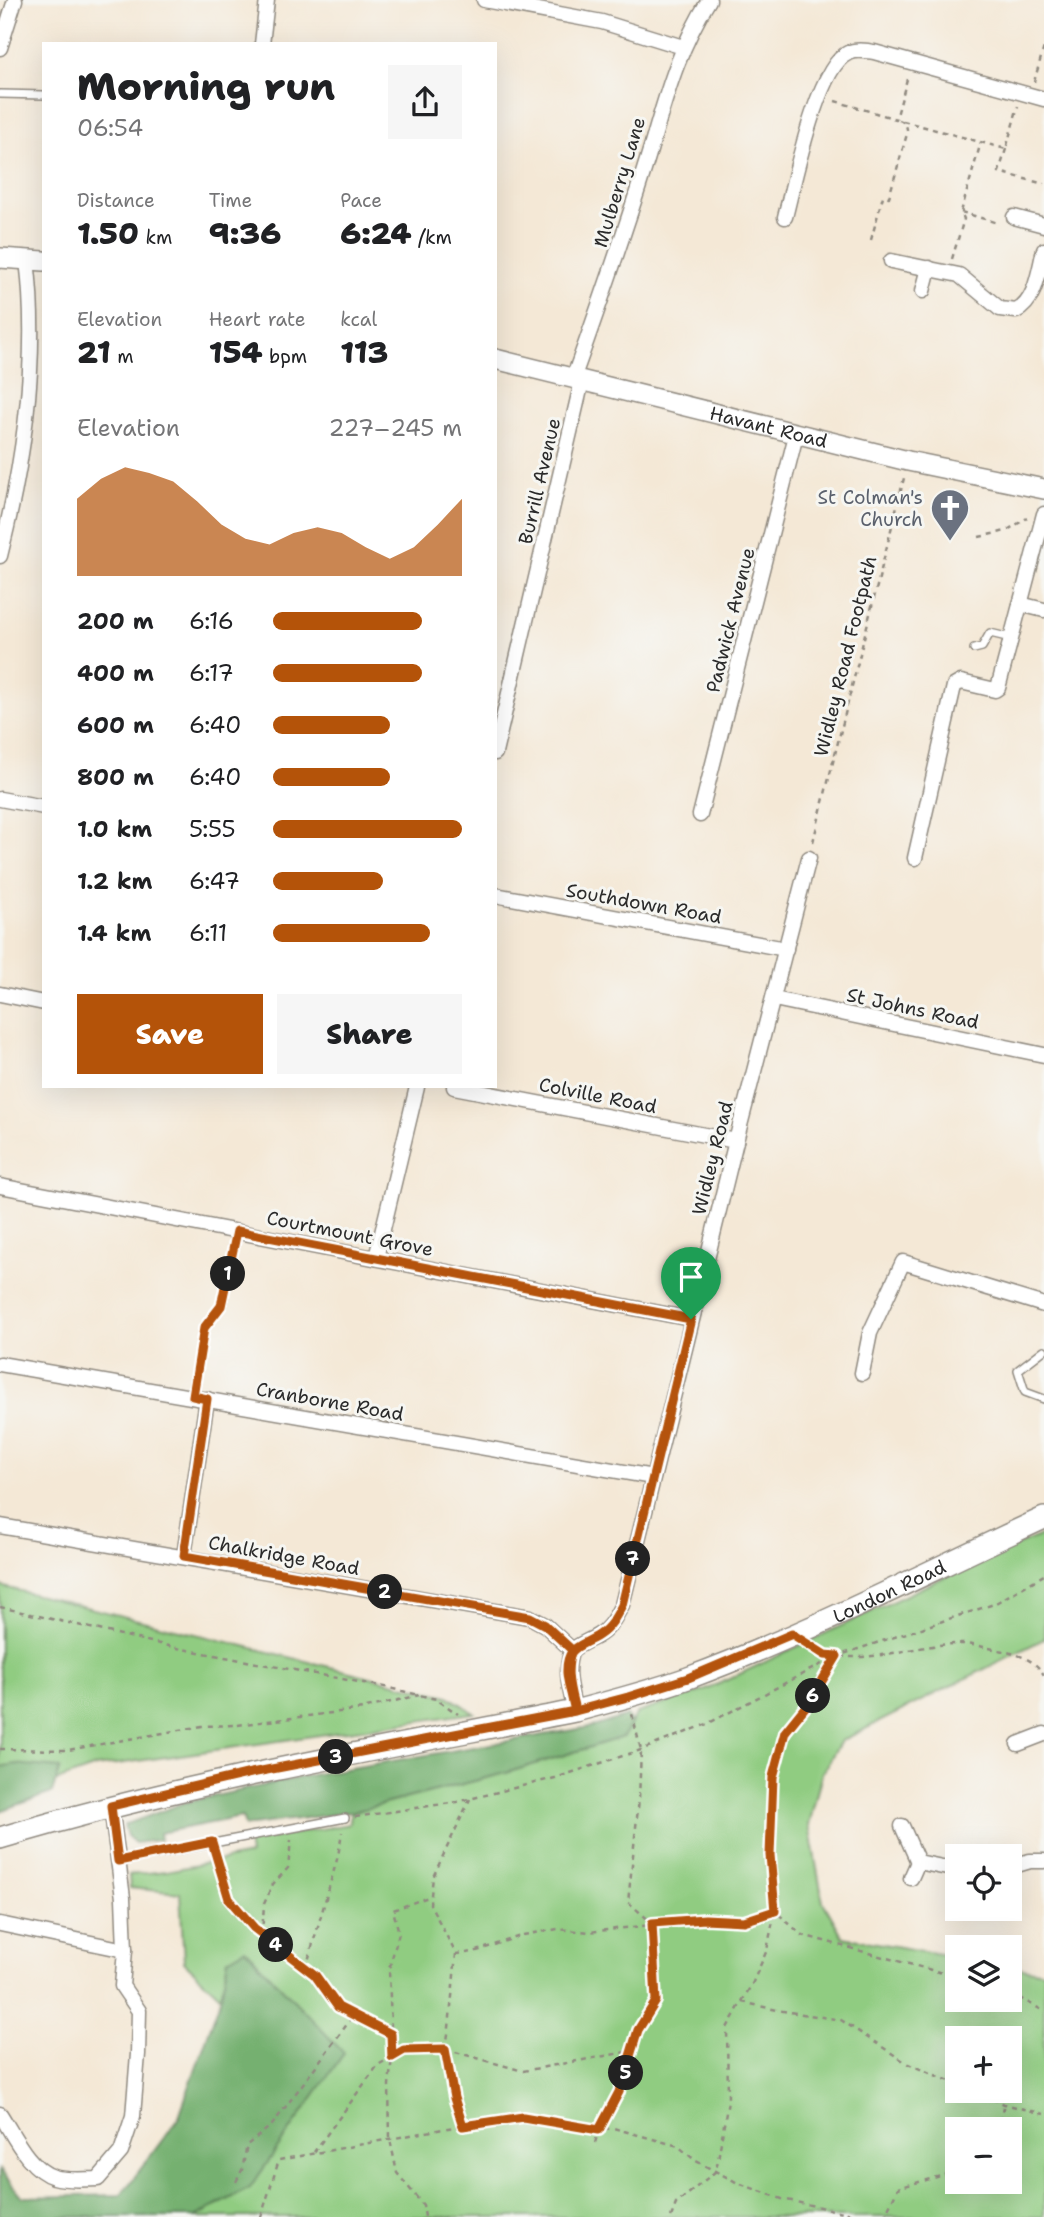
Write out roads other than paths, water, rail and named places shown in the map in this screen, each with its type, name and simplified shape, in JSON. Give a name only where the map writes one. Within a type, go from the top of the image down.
[{"type":"main road","name":"London Road","points":[[0,1838],[111,1806],[251,1773],[575,1711],[628,1697],[688,1678],[792,1634],[1044,1518]]},
{"type":"street","points":[[0,48],[15,0]]},
{"type":"street","points":[[262,42],[267,0]]},
{"type":"street","points":[[484,0],[602,22],[683,47]]},
{"type":"street","name":"Mulberry Lane","points":[[578,380],[671,77],[683,47],[709,0]]},
{"type":"street","points":[[785,217],[818,96],[827,74],[848,52],[874,52],[1032,95]]},
{"type":"street","points":[[1014,217],[1044,225]]},
{"type":"street","points":[[891,261],[959,275],[1007,312],[1022,309],[1032,292],[1044,250]]},
{"type":"street","points":[[0,258],[35,260],[26,412],[19,469],[0,556]]},
{"type":"street","points":[[923,291],[929,268]]},
{"type":"street","name":"Havant Road","points":[[497,360],[796,435],[1044,489]]},
{"type":"street","name":"Burrill Avenue","points":[[497,744],[578,380]]},
{"type":"street","name":"Padwick Avenue","points":[[700,815],[796,435]]},
{"type":"street","points":[[915,858],[954,686],[961,682],[995,690],[998,688],[1040,513]]},
{"type":"street","points":[[1020,604],[1044,610]]},
{"type":"street","points":[[0,799],[42,807]]},
{"type":"street","name":"Widley Road","points":[[572,1650],[610,1626],[622,1605],[691,1319],[810,858]]},
{"type":"street","name":"Southdown Road","points":[[497,895],[786,949]]},
{"type":"street","points":[[0,994],[42,1003]]},
{"type":"street","name":"St Johns Road","points":[[774,999],[1044,1055]]},
{"type":"street","points":[[376,1258],[417,1088]]},
{"type":"street","name":"Colville Road","points":[[459,1088],[736,1141]]},
{"type":"street","name":"Courtmount Grove","points":[[0,1186],[691,1319]]},
{"type":"street","points":[[862,1373],[870,1333],[902,1262],[1044,1305]]},
{"type":"street","name":"Cranborne Road","points":[[0,1364],[653,1477]]},
{"type":"street","points":[[184,1556],[200,1397]]},
{"type":"street","name":"Chalkridge Road","points":[[0,1526],[530,1617],[545,1625],[572,1650]]},
{"type":"street","points":[[572,1650],[567,1675],[575,1711]]},
{"type":"street","points":[[1018,1744],[1044,1734]]},
{"type":"street","points":[[0,2114],[37,2167],[56,2178],[98,2179],[121,2152],[133,2116],[139,2011],[122,1986],[125,1950],[123,1898],[111,1806]]},
{"type":"street","points":[[902,1826],[918,1862],[911,1878]]},
{"type":"street","points":[[1022,1863],[1044,1861]]},
{"type":"street","points":[[918,1862],[945,1868]]},
{"type":"street","points":[[0,1924],[125,1950]]},
{"type":"lane","points":[[0,94],[42,95]]},
{"type":"lane","points":[[974,649],[982,647],[990,633],[1011,638]]},
{"type":"lane","points":[[1044,1350],[1018,1370],[1025,1392],[1044,1399]]},
{"type":"lane","points":[[118,1861],[345,1818]]},
{"type":"place","name":"St Colman's Church","points":[[950,542]]}]
